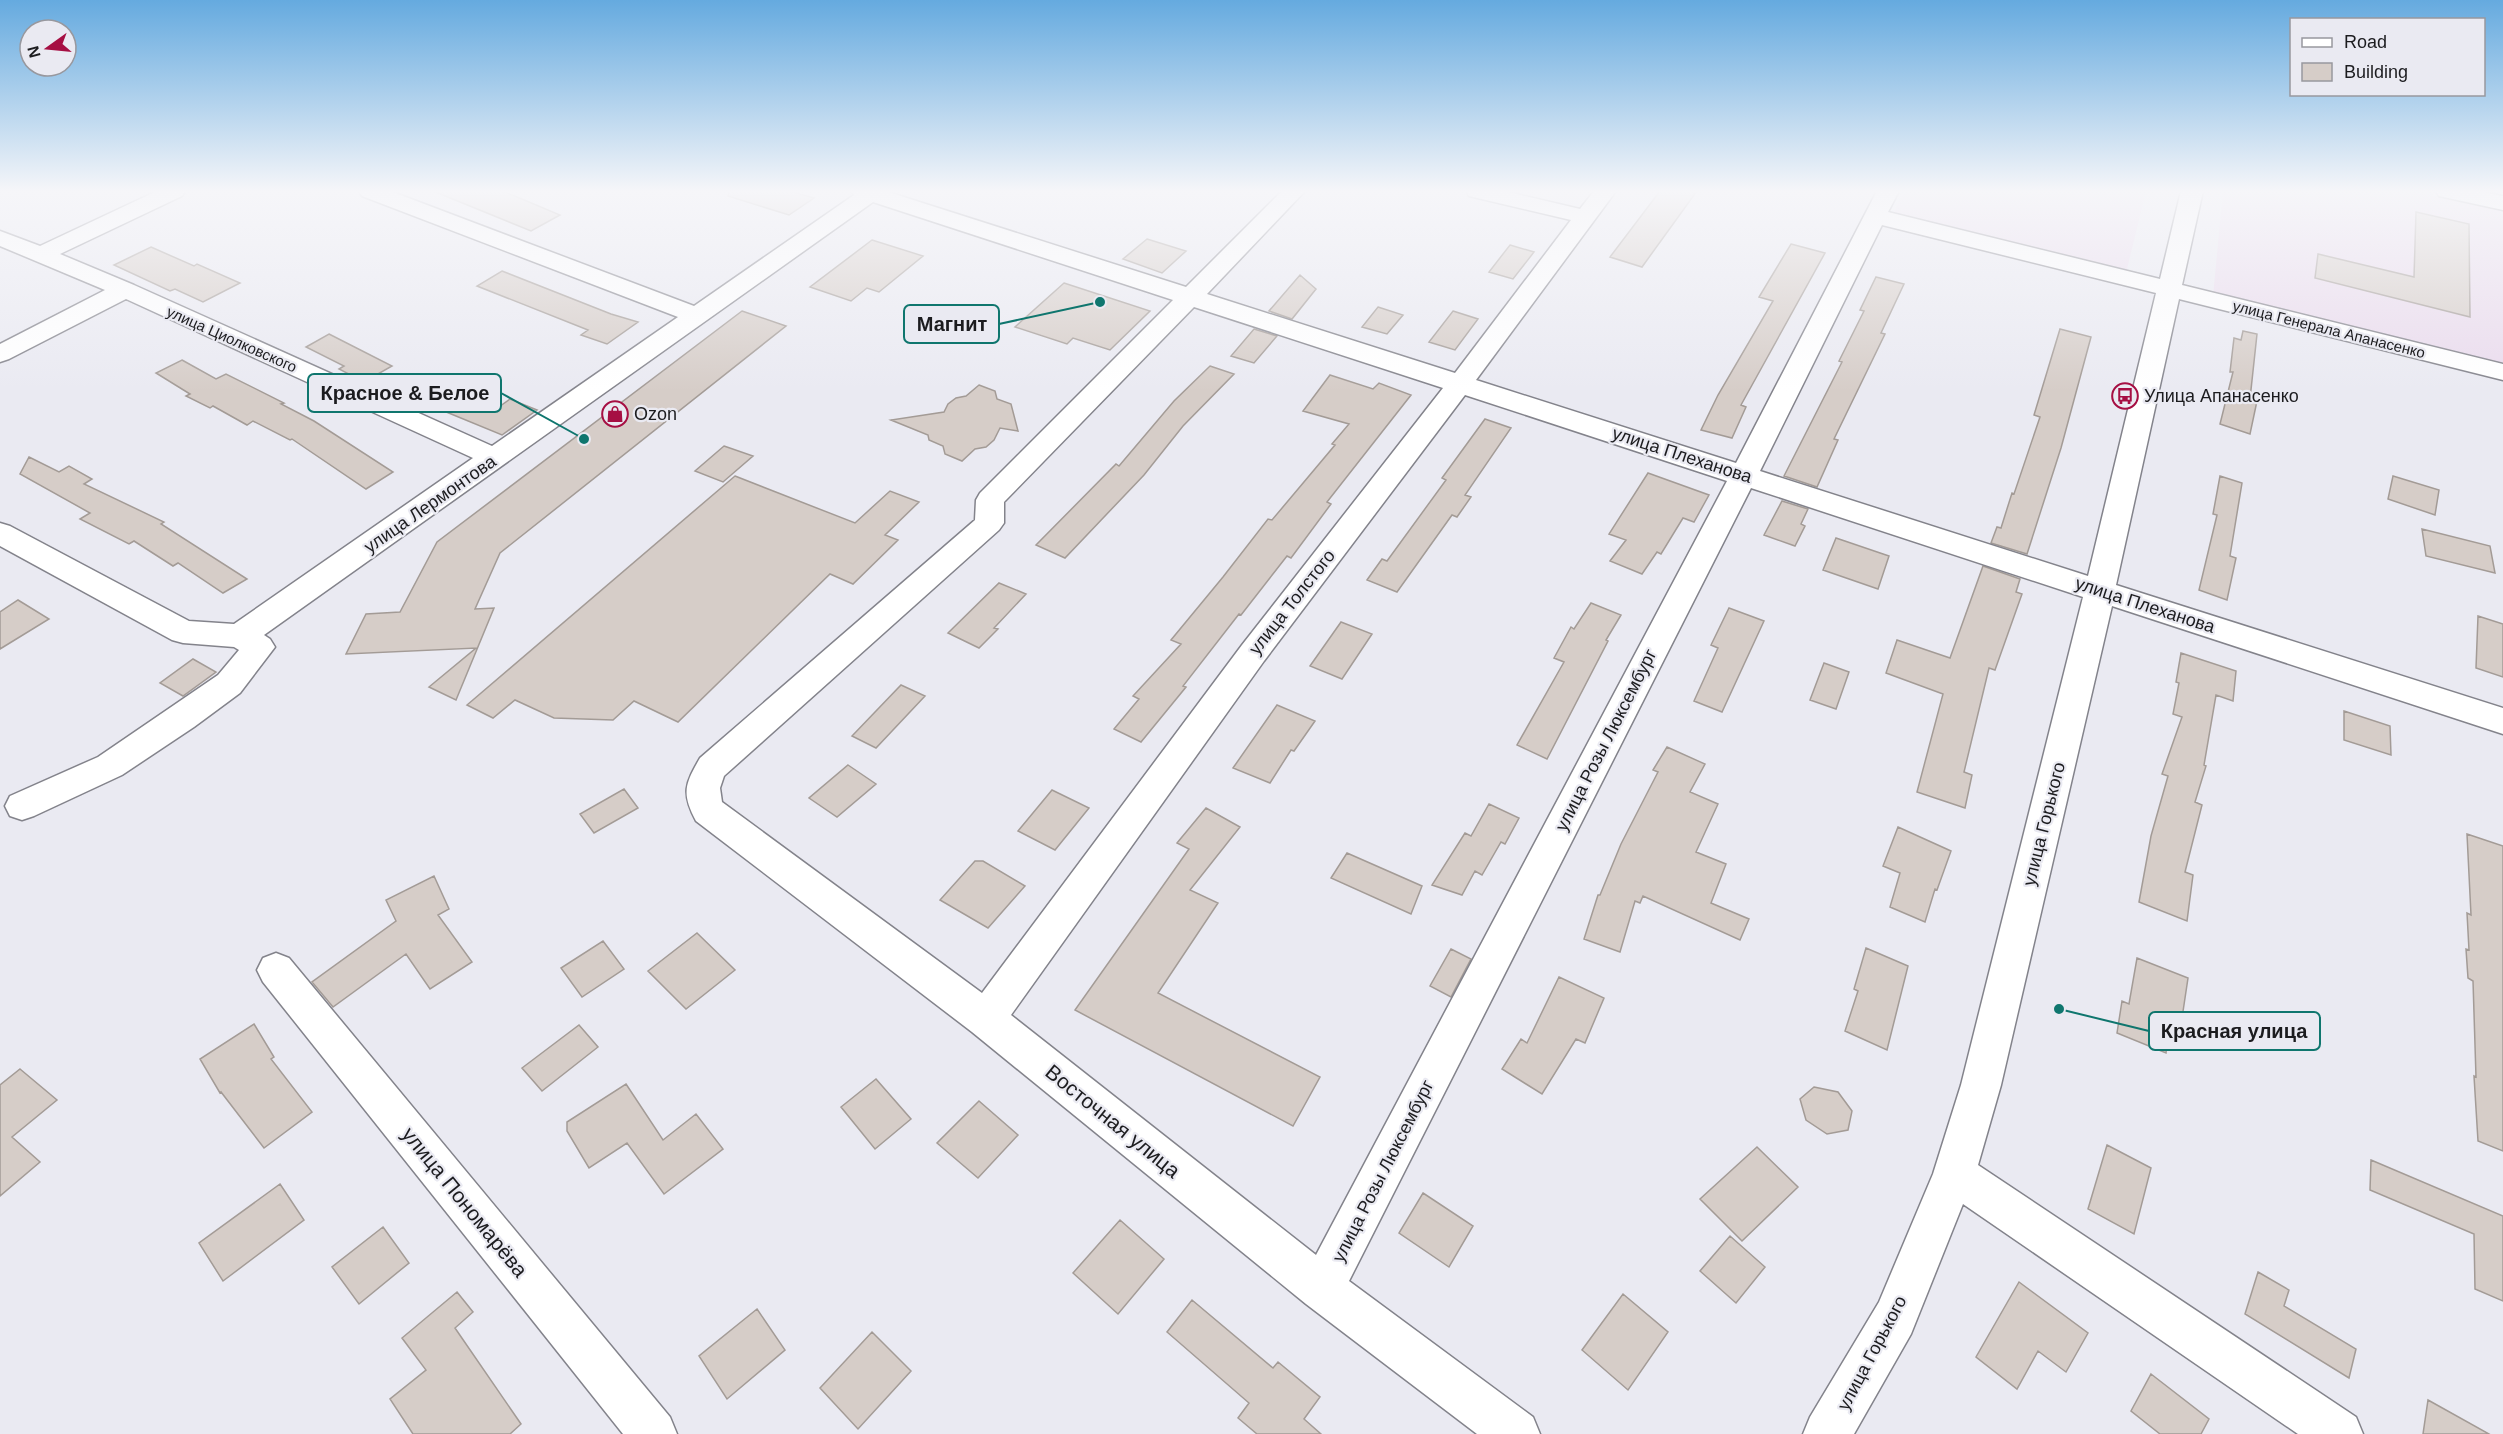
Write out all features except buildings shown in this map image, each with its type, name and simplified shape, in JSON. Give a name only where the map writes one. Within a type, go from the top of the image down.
[{"type":"street","name":"улица Циолковского","points":[[51,258],[496,458]]},
{"type":"street","points":[[546,258],[696,315]]},
{"type":"street","name":"улица Лермонтова","points":[[240,636],[496,458],[776,258]]},
{"type":"street","name":"улица Плеханова","points":[[1071,258],[2503,721]]},
{"type":"street","points":[[1188,296],[1226,258]]},
{"type":"street","name":"улица Толстого","points":[[986,1019],[1252,653],[1554,258]]},
{"type":"street","name":"улица Розы Люксембург","points":[[1322,1288],[1744,475],[1854,258]]},
{"type":"street","name":"улица Генерала Апанасенко","points":[[2064,258],[2169,289],[2503,372]]},
{"type":"street","name":"улица Горького","points":[[1827,1434],[1895,1318],[1954,1174],[1981,1085],[2100,590],[2176,258]]},
{"type":"street","points":[[0,354],[125,290]]},
{"type":"street","name":"Восточная улица","points":[[1188,296],[990,500],[989,523],[712,767],[703,783],[702,797],[708,811],[986,1019],[1322,1288],[1516,1434]]},
{"type":"street","points":[[0,533],[183,632],[240,636],[259,647],[229,684],[110,766],[22,806]]},
{"type":"street","name":"улица Пономарёва","points":[[276,970],[653,1434]]},
{"type":"street","points":[[1954,1174],[2339,1434]]},
{"type":"shaded area","points":[[2066,258],[2130,258],[2126,273]]},
{"type":"shaded area","points":[[2217,258],[2503,258],[2503,370],[2213,296]]},
{"type":"place","name":"Магнит","points":[[1100,302]]},
{"type":"place","name":"Улица Апанасенко","points":[[2125,396]]},
{"type":"place","name":"Ozon","points":[[615,414]]},
{"type":"place","name":"Красное & Белое","points":[[584,439]]},
{"type":"place","name":"Красная улица","points":[[2059,1009]]}]
